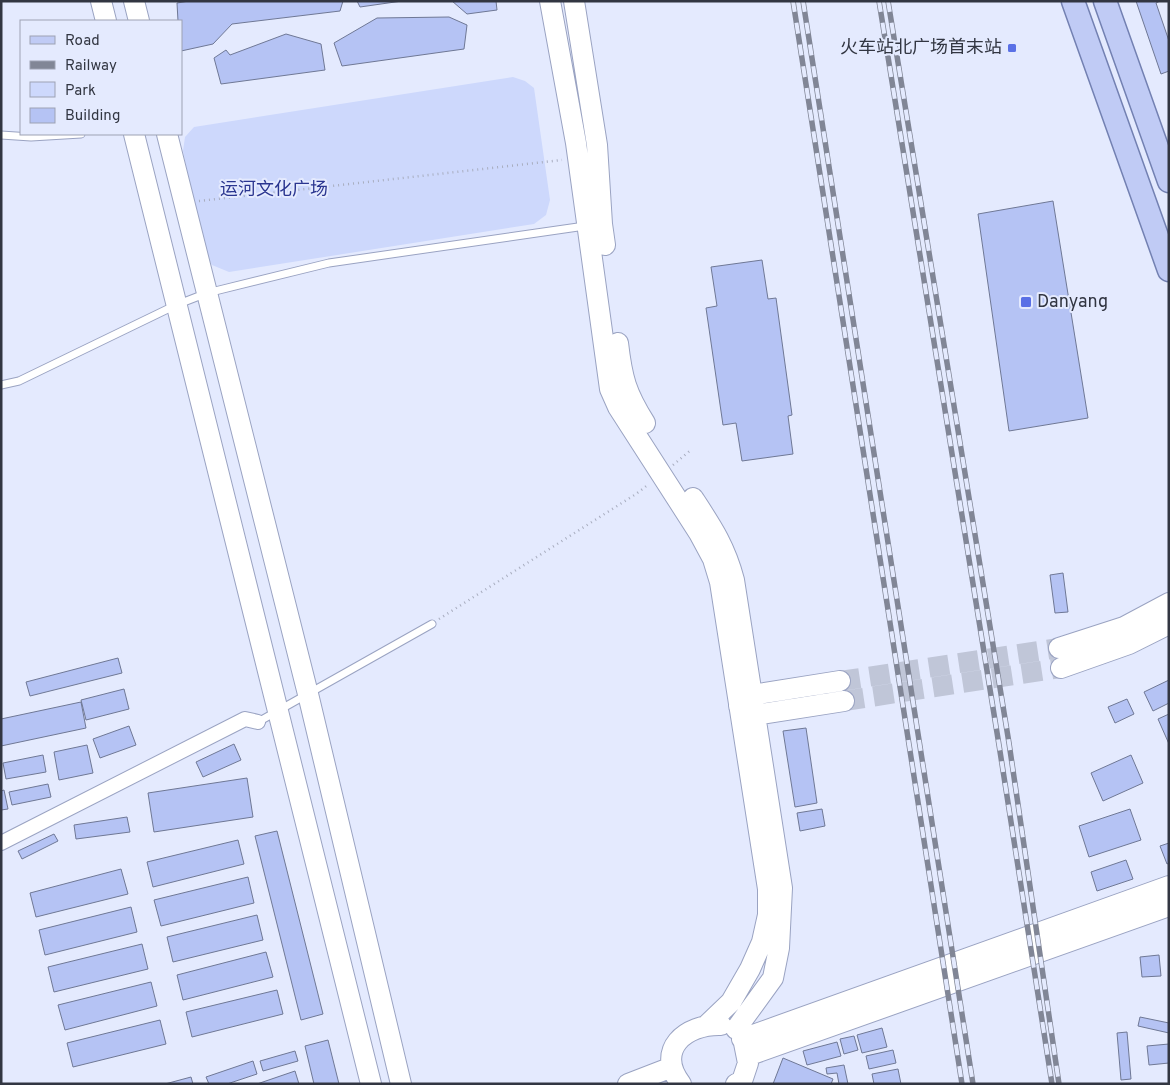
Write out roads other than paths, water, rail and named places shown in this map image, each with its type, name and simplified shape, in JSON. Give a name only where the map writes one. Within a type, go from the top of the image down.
[{"type":"main road","points":[[1073,1],[1169,270]]},
{"type":"main road","points":[[1105,1],[1169,181]]},
{"type":"street","points":[[101,1],[106,20]]},
{"type":"street","points":[[134,1],[139,20]]},
{"type":"street","points":[[550,1],[579,159],[595,225]]},
{"type":"street","points":[[574,1],[597,145],[595,225],[610,389],[618,407],[667,470],[713,560],[749,705],[782,888],[779,948],[773,978],[742,1041]]},
{"type":"street","points":[[134,135],[371,1084]]},
{"type":"street","points":[[167,135],[308,694],[401,1084]]},
{"type":"street","points":[[1059,648],[1124,627],[1169,603]]},
{"type":"street","points":[[1061,668],[1130,644],[1169,624]]},
{"type":"street","points":[[749,705],[840,681]]},
{"type":"street","points":[[749,705],[844,701]]},
{"type":"street","points":[[707,1025],[731,1002],[750,969],[762,942],[768,915],[768,889],[749,705]]},
{"type":"street","points":[[1,843],[245,719],[258,722]]},
{"type":"street","points":[[742,1041],[1169,886]]},
{"type":"street","points":[[742,1041],[1169,906]]},
{"type":"street","points":[[628,1084],[676,1075],[671,1058],[676,1041],[688,1031],[707,1025],[720,1025],[742,1041],[748,1063],[740,1083]]},
{"type":"lane","points":[[1,136],[64,135]]},
{"type":"lane","points":[[1,385],[19,381],[176,304],[207,293],[329,264],[595,225]]},
{"type":"lane","points":[[258,722],[432,624]]},
{"type":"tunnel","points":[[840,681],[1059,648]]},
{"type":"tunnel","points":[[844,701],[1061,668]]},
{"type":"railway","points":[[793,1],[962,1084]]},
{"type":"railway","points":[[803,1],[973,1084]]},
{"type":"railway","points":[[879,1],[1052,1084]]},
{"type":"railway","points":[[888,1],[1009,743],[1059,1084]]},
{"type":"place","name":"火车站北广场首末站","points":[[1012,48]]},
{"type":"place","name":"Danyang","points":[[1026,302]]},
{"type":"park label","name":"运河文化广场","points":[[274,190]]}]
